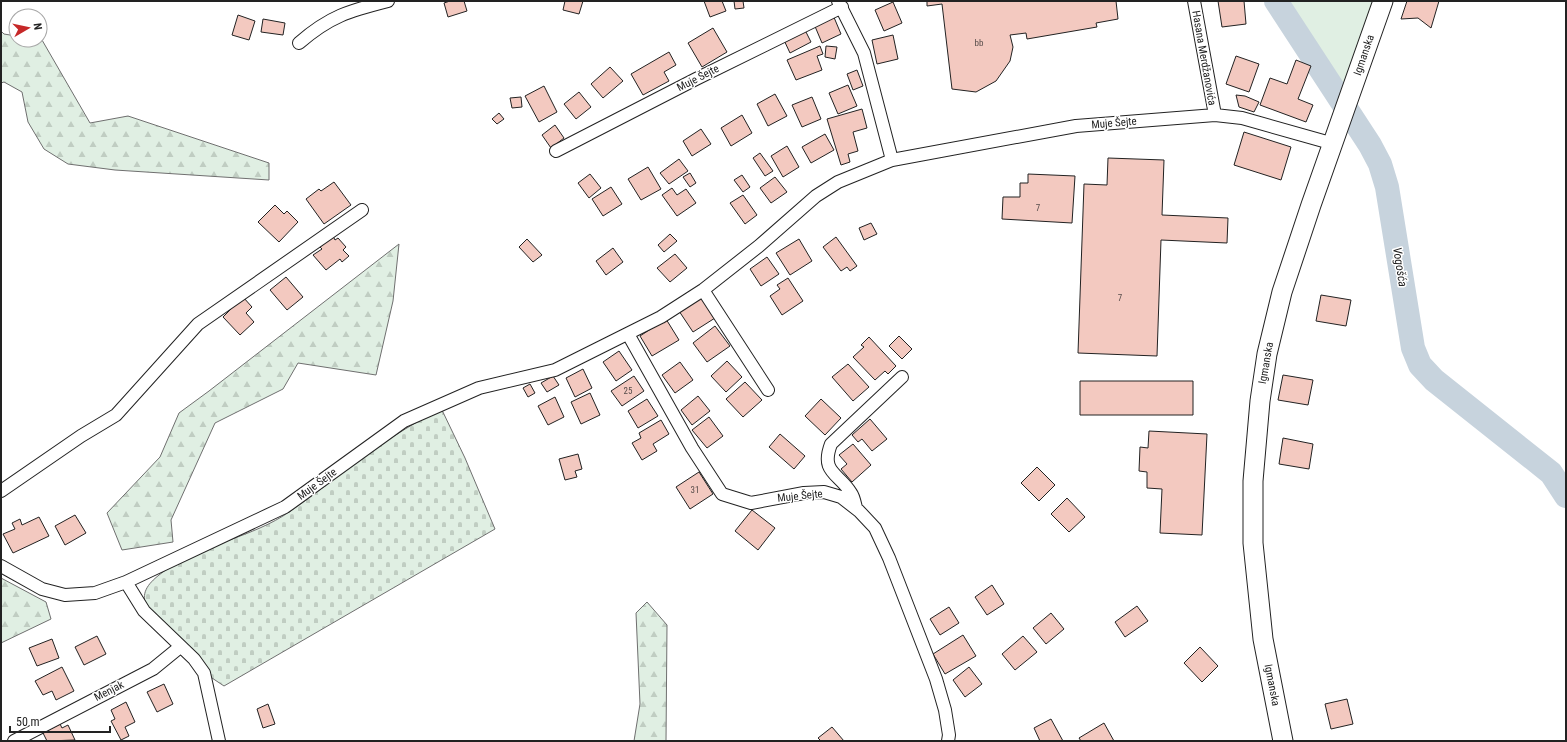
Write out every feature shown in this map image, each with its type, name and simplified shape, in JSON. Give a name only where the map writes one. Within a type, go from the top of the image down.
[{"type":"main road","name":"Igmanska","points":[[1283,741],[1263,639],[1254,560],[1253,481],[1267,354],[1282,292],[1383,1]]},
{"type":"street","points":[[299,43],[317,27],[337,16],[388,1]]},
{"type":"street","name":"Hasana Merdžanovića","points":[[1194,1],[1215,115]]},
{"type":"street","name":"Muje Šejte","points":[[556,151],[840,4],[864,53],[892,160]]},
{"type":"street","name":"Muje Šejte","points":[[1,566],[42,588],[65,595],[95,593],[126,582],[285,507],[411,418],[479,388],[555,370],[661,317],[703,290],[759,246],[816,196],[838,182],[892,160],[1076,126],[1215,115],[1242,118],[1334,144]]},
{"type":"street","points":[[1,491],[81,436],[116,415],[198,324],[362,210]]},
{"type":"street","points":[[703,290],[768,390]]},
{"type":"street","name":"Muje Šejte","points":[[628,334],[692,448],[722,494],[751,503],[804,493],[824,492],[842,496],[875,528],[906,600],[936,679],[945,710],[948,741]]},
{"type":"street","points":[[856,508],[852,493],[830,468],[827,455],[831,444],[902,377]]},
{"type":"street","points":[[126,582],[144,611],[194,659],[204,673],[219,741]]},
{"type":"street","name":"Menjak","points":[[14,741],[153,669],[180,647]]},
{"type":"green space","points":[[1276,1],[1386,1],[1345,107]]},
{"type":"green space","points":[[1,31],[4,34],[8,35],[8,48],[47,48],[90,123],[128,116],[269,163],[269,180],[115,170],[68,164],[44,149],[28,122],[22,92],[4,82],[1,83]]},
{"type":"green space","points":[[399,244],[393,301],[376,375],[298,363],[283,389],[215,423],[171,520],[173,542],[122,550],[107,513],[160,457],[179,413]]},
{"type":"green space","points":[[441,408],[465,458],[495,529],[224,686],[206,674],[181,639],[147,608],[144,598],[146,589],[159,575],[173,565],[204,550],[268,524],[283,516],[371,451]]},
{"type":"green space","points":[[1,578],[46,602],[51,619],[1,643]]},
{"type":"green space","points":[[647,602],[667,625],[666,741],[634,741],[640,704],[636,613]]},
{"type":"building","points":[[450,1],[464,1],[467,11],[448,17],[444,3]]},
{"type":"building","points":[[565,1],[583,1],[579,14],[563,10]]},
{"type":"building","points":[[704,1],[722,1],[726,11],[710,17]]},
{"type":"building","points":[[734,1],[743,1],[744,8],[735,9]]},
{"type":"building","points":[[927,1],[1116,1],[1118,19],[1096,23],[1097,27],[1027,39],[1026,33],[1010,35],[1013,47],[1010,61],[996,81],[976,92],[952,89],[942,4],[927,6]]},
{"type":"building","points":[[1218,1],[1244,1],[1246,24],[1222,27]]},
{"type":"building","points":[[1407,1],[1439,1],[1431,28],[1418,18],[1401,19]]},
{"type":"building","points":[[893,2],[902,23],[884,31],[875,10]]},
{"type":"building","points":[[238,15],[255,21],[249,40],[232,35]]},
{"type":"building","points":[[833,15],[841,34],[822,43],[814,24]]},
{"type":"building","points":[[263,19],[285,23],[283,35],[261,32]]},
{"type":"building","points":[[713,28],[727,52],[702,67],[688,43]]},
{"type":"building","points":[[804,28],[811,42],[790,53],[783,38]]},
{"type":"building","points":[[893,35],[898,59],[877,64],[872,40]]},
{"type":"building","points":[[820,46],[823,54],[817,56],[822,70],[796,80],[787,60]]},
{"type":"building","points":[[826,46],[837,47],[835,59],[825,57]]},
{"type":"building","points":[[669,52],[676,65],[664,72],[669,81],[643,95],[631,74]]},
{"type":"building","points":[[1236,56],[1259,64],[1249,92],[1226,84]]},
{"type":"building","points":[[1296,60],[1311,66],[1298,99],[1313,105],[1306,122],[1260,105],[1270,78],[1287,84]]},
{"type":"building","points":[[610,67],[623,81],[603,98],[591,84]]},
{"type":"building","points":[[857,70],[863,86],[853,90],[847,74]]},
{"type":"building","points":[[848,85],[857,106],[838,114],[829,93]]},
{"type":"building","points":[[544,86],[557,112],[539,122],[525,96]]},
{"type":"building","points":[[579,92],[591,107],[576,119],[564,104]]},
{"type":"building","points":[[775,94],[787,116],[768,126],[757,104]]},
{"type":"building","points":[[1236,95],[1245,96],[1259,102],[1254,112],[1239,107]]},
{"type":"building","points":[[521,97],[522,107],[512,108],[510,98]]},
{"type":"building","points":[[812,97],[821,119],[802,127],[792,105]]},
{"type":"building","points":[[862,109],[867,128],[853,132],[858,151],[848,154],[850,162],[841,165],[827,119]]},
{"type":"building","points":[[499,113],[504,119],[497,124],[492,119]]},
{"type":"building","points":[[742,115],[752,133],[731,146],[721,128]]},
{"type":"building","points":[[555,125],[564,138],[551,148],[542,135]]},
{"type":"building","points":[[701,129],[711,144],[692,156],[683,141]]},
{"type":"building","points":[[1244,132],[1291,147],[1281,180],[1234,165]]},
{"type":"building","points":[[825,134],[834,150],[811,163],[802,147]]},
{"type":"building","points":[[787,146],[799,167],[783,177],[771,156]]},
{"type":"building","points":[[760,153],[773,171],[765,176],[753,158]]},
{"type":"building","points":[[1108,158],[1164,160],[1162,215],[1228,218],[1227,243],[1161,240],[1157,356],[1078,353],[1084,184],[1107,185]]},
{"type":"building","points":[[679,159],[688,171],[669,184],[660,173]]},
{"type":"building","points":[[648,167],[661,189],[641,200],[628,179]]},
{"type":"building","points":[[690,173],[696,183],[690,187],[683,177]]},
{"type":"building","points":[[590,174],[601,188],[589,198],[578,183]]},
{"type":"building","points":[[1028,174],[1075,176],[1072,223],[1002,219],[1003,197],[1020,197],[1020,183],[1028,183]]},
{"type":"building","points":[[742,175],[750,187],[743,192],[734,180]]},
{"type":"building","points":[[775,177],[787,192],[771,203],[760,188]]},
{"type":"building","points":[[334,182],[351,205],[324,224],[306,199],[319,189],[321,191]]},
{"type":"building","points":[[611,187],[622,204],[603,216],[592,199]]},
{"type":"building","points":[[672,188],[677,195],[686,189],[696,203],[677,216],[662,195]]},
{"type":"building","points":[[743,195],[757,215],[745,224],[730,203]]},
{"type":"building","points":[[275,205],[284,214],[287,211],[298,222],[279,242],[258,222]]},
{"type":"building","points":[[871,223],[877,234],[864,240],[859,228]]},
{"type":"building","points":[[670,234],[677,241],[664,252],[658,245]]},
{"type":"building","points":[[333,236],[335,240],[338,238],[346,247],[343,250],[349,256],[342,262],[340,259],[326,270],[313,255],[322,249],[320,247]]},
{"type":"building","points":[[836,237],[857,266],[850,271],[847,267],[841,271],[823,247]]},
{"type":"building","points":[[527,239],[542,255],[533,262],[519,247]]},
{"type":"building","points":[[799,239],[812,261],[790,275],[776,253]]},
{"type":"building","points":[[613,248],[623,262],[606,275],[596,261]]},
{"type":"building","points":[[675,254],[687,268],[670,282],[657,268]]},
{"type":"building","points":[[767,257],[779,274],[761,286],[750,269]]},
{"type":"building","points":[[286,277],[303,297],[287,310],[270,290]]},
{"type":"building","points":[[788,278],[803,301],[782,315],[770,296],[780,289],[777,285]]},
{"type":"building","points":[[1321,295],[1351,300],[1346,326],[1316,321]]},
{"type":"building","points":[[243,297],[252,307],[246,313],[254,322],[240,335],[223,317]]},
{"type":"building","points":[[702,297],[715,318],[693,332],[679,311]]},
{"type":"building","points":[[666,319],[679,340],[652,356],[640,336]]},
{"type":"building","points":[[715,326],[730,346],[707,362],[693,343]]},
{"type":"building","points":[[899,336],[912,349],[902,359],[889,346]]},
{"type":"building","points":[[869,337],[896,366],[888,374],[885,371],[875,380],[853,357],[864,347],[861,345]]},
{"type":"building","points":[[619,351],[632,370],[616,381],[603,362]]},
{"type":"building","points":[[727,361],[742,377],[726,392],[711,376]]},
{"type":"building","points":[[680,362],[693,380],[675,393],[662,375]]},
{"type":"building","points":[[848,364],[869,387],[853,401],[832,377]]},
{"type":"building","points":[[583,369],[592,388],[575,397],[566,378]]},
{"type":"building","points":[[1283,375],[1313,380],[1308,405],[1278,400]]},
{"type":"building","points":[[553,376],[559,385],[547,392],[541,383]]},
{"type":"building","points":[[634,376],[644,391],[622,406],[611,391]]},
{"type":"building","points":[[1080,381],[1193,381],[1193,415],[1080,415]]},
{"type":"building","points":[[745,382],[762,400],[743,417],[726,399]]},
{"type":"building","points":[[530,384],[535,393],[528,397],[523,388]]},
{"type":"building","points":[[590,393],[600,415],[581,424],[571,402]]},
{"type":"building","points":[[698,396],[710,411],[692,425],[681,410]]},
{"type":"building","points":[[555,397],[564,417],[548,425],[538,406]]},
{"type":"building","points":[[647,399],[658,416],[638,428],[628,411]]},
{"type":"building","points":[[821,399],[841,418],[825,435],[805,416]]},
{"type":"building","points":[[709,417],[723,436],[707,448],[692,430]]},
{"type":"building","points":[[870,419],[887,439],[872,451],[862,439],[858,442],[852,435]]},
{"type":"building","points":[[661,420],[669,434],[653,444],[657,451],[642,460],[632,443],[641,438],[639,433]]},
{"type":"building","points":[[1149,431],[1207,434],[1202,535],[1160,533],[1162,489],[1147,488],[1147,472],[1139,471],[1140,447],[1148,448]]},
{"type":"building","points":[[780,434],[805,456],[794,469],[769,447]]},
{"type":"building","points":[[1283,438],[1313,444],[1309,469],[1279,464]]},
{"type":"building","points":[[853,444],[871,465],[852,482],[841,469],[847,464],[839,455]]},
{"type":"building","points":[[578,454],[582,469],[575,471],[577,477],[565,480],[559,459]]},
{"type":"building","points":[[1037,467],[1055,485],[1039,501],[1021,483]]},
{"type":"building","points":[[699,472],[713,494],[690,509],[676,487]]},
{"type":"building","points":[[1067,498],[1085,517],[1069,532],[1051,514]]},
{"type":"building","points":[[752,510],[775,528],[758,550],[735,531]]},
{"type":"building","points":[[75,515],[86,533],[65,545],[55,526]]},
{"type":"building","points":[[39,517],[49,536],[13,553],[3,534],[15,529],[12,523],[20,519],[22,525]]},
{"type":"building","points":[[992,585],[1004,604],[987,615],[975,597]]},
{"type":"building","points":[[1137,606],[1148,621],[1125,637],[1115,622]]},
{"type":"building","points":[[949,607],[959,623],[940,635],[930,619]]},
{"type":"building","points":[[1051,613],[1064,629],[1046,644],[1033,628]]},
{"type":"building","points":[[963,635],[976,656],[945,674],[933,654]]},
{"type":"building","points":[[97,636],[106,654],[84,665],[75,647]]},
{"type":"building","points":[[1023,636],[1037,652],[1015,670],[1002,654]]},
{"type":"building","points":[[52,639],[59,658],[37,666],[29,648]]},
{"type":"building","points":[[1200,647],[1218,666],[1202,682],[1184,663]]},
{"type":"building","points":[[62,667],[74,691],[56,700],[52,691],[43,695],[35,681]]},
{"type":"building","points":[[969,667],[982,684],[965,697],[953,680]]},
{"type":"building","points":[[164,684],[173,704],[157,712],[147,692]]},
{"type":"building","points":[[1347,699],[1353,724],[1331,729],[1325,704]]},
{"type":"building","points":[[126,702],[135,722],[125,727],[129,736],[121,740],[111,721],[115,719],[111,710]]},
{"type":"building","points":[[268,704],[275,724],[263,728],[257,709]]},
{"type":"building","points":[[1051,719],[1063,741],[1040,741],[1034,728]]},
{"type":"building","points":[[1104,723],[1114,741],[1081,741],[1079,738]]},
{"type":"building","points":[[60,724],[62,728],[68,725],[75,740],[47,741],[43,733]]},
{"type":"building","points":[[832,727],[844,741],[821,741],[818,738]]},
{"type":"waterway","name":"Vogošća","points":[[1276,1],[1370,145],[1380,164],[1387,187],[1413,348],[1420,365],[1434,380],[1551,473],[1566,496]]}]
